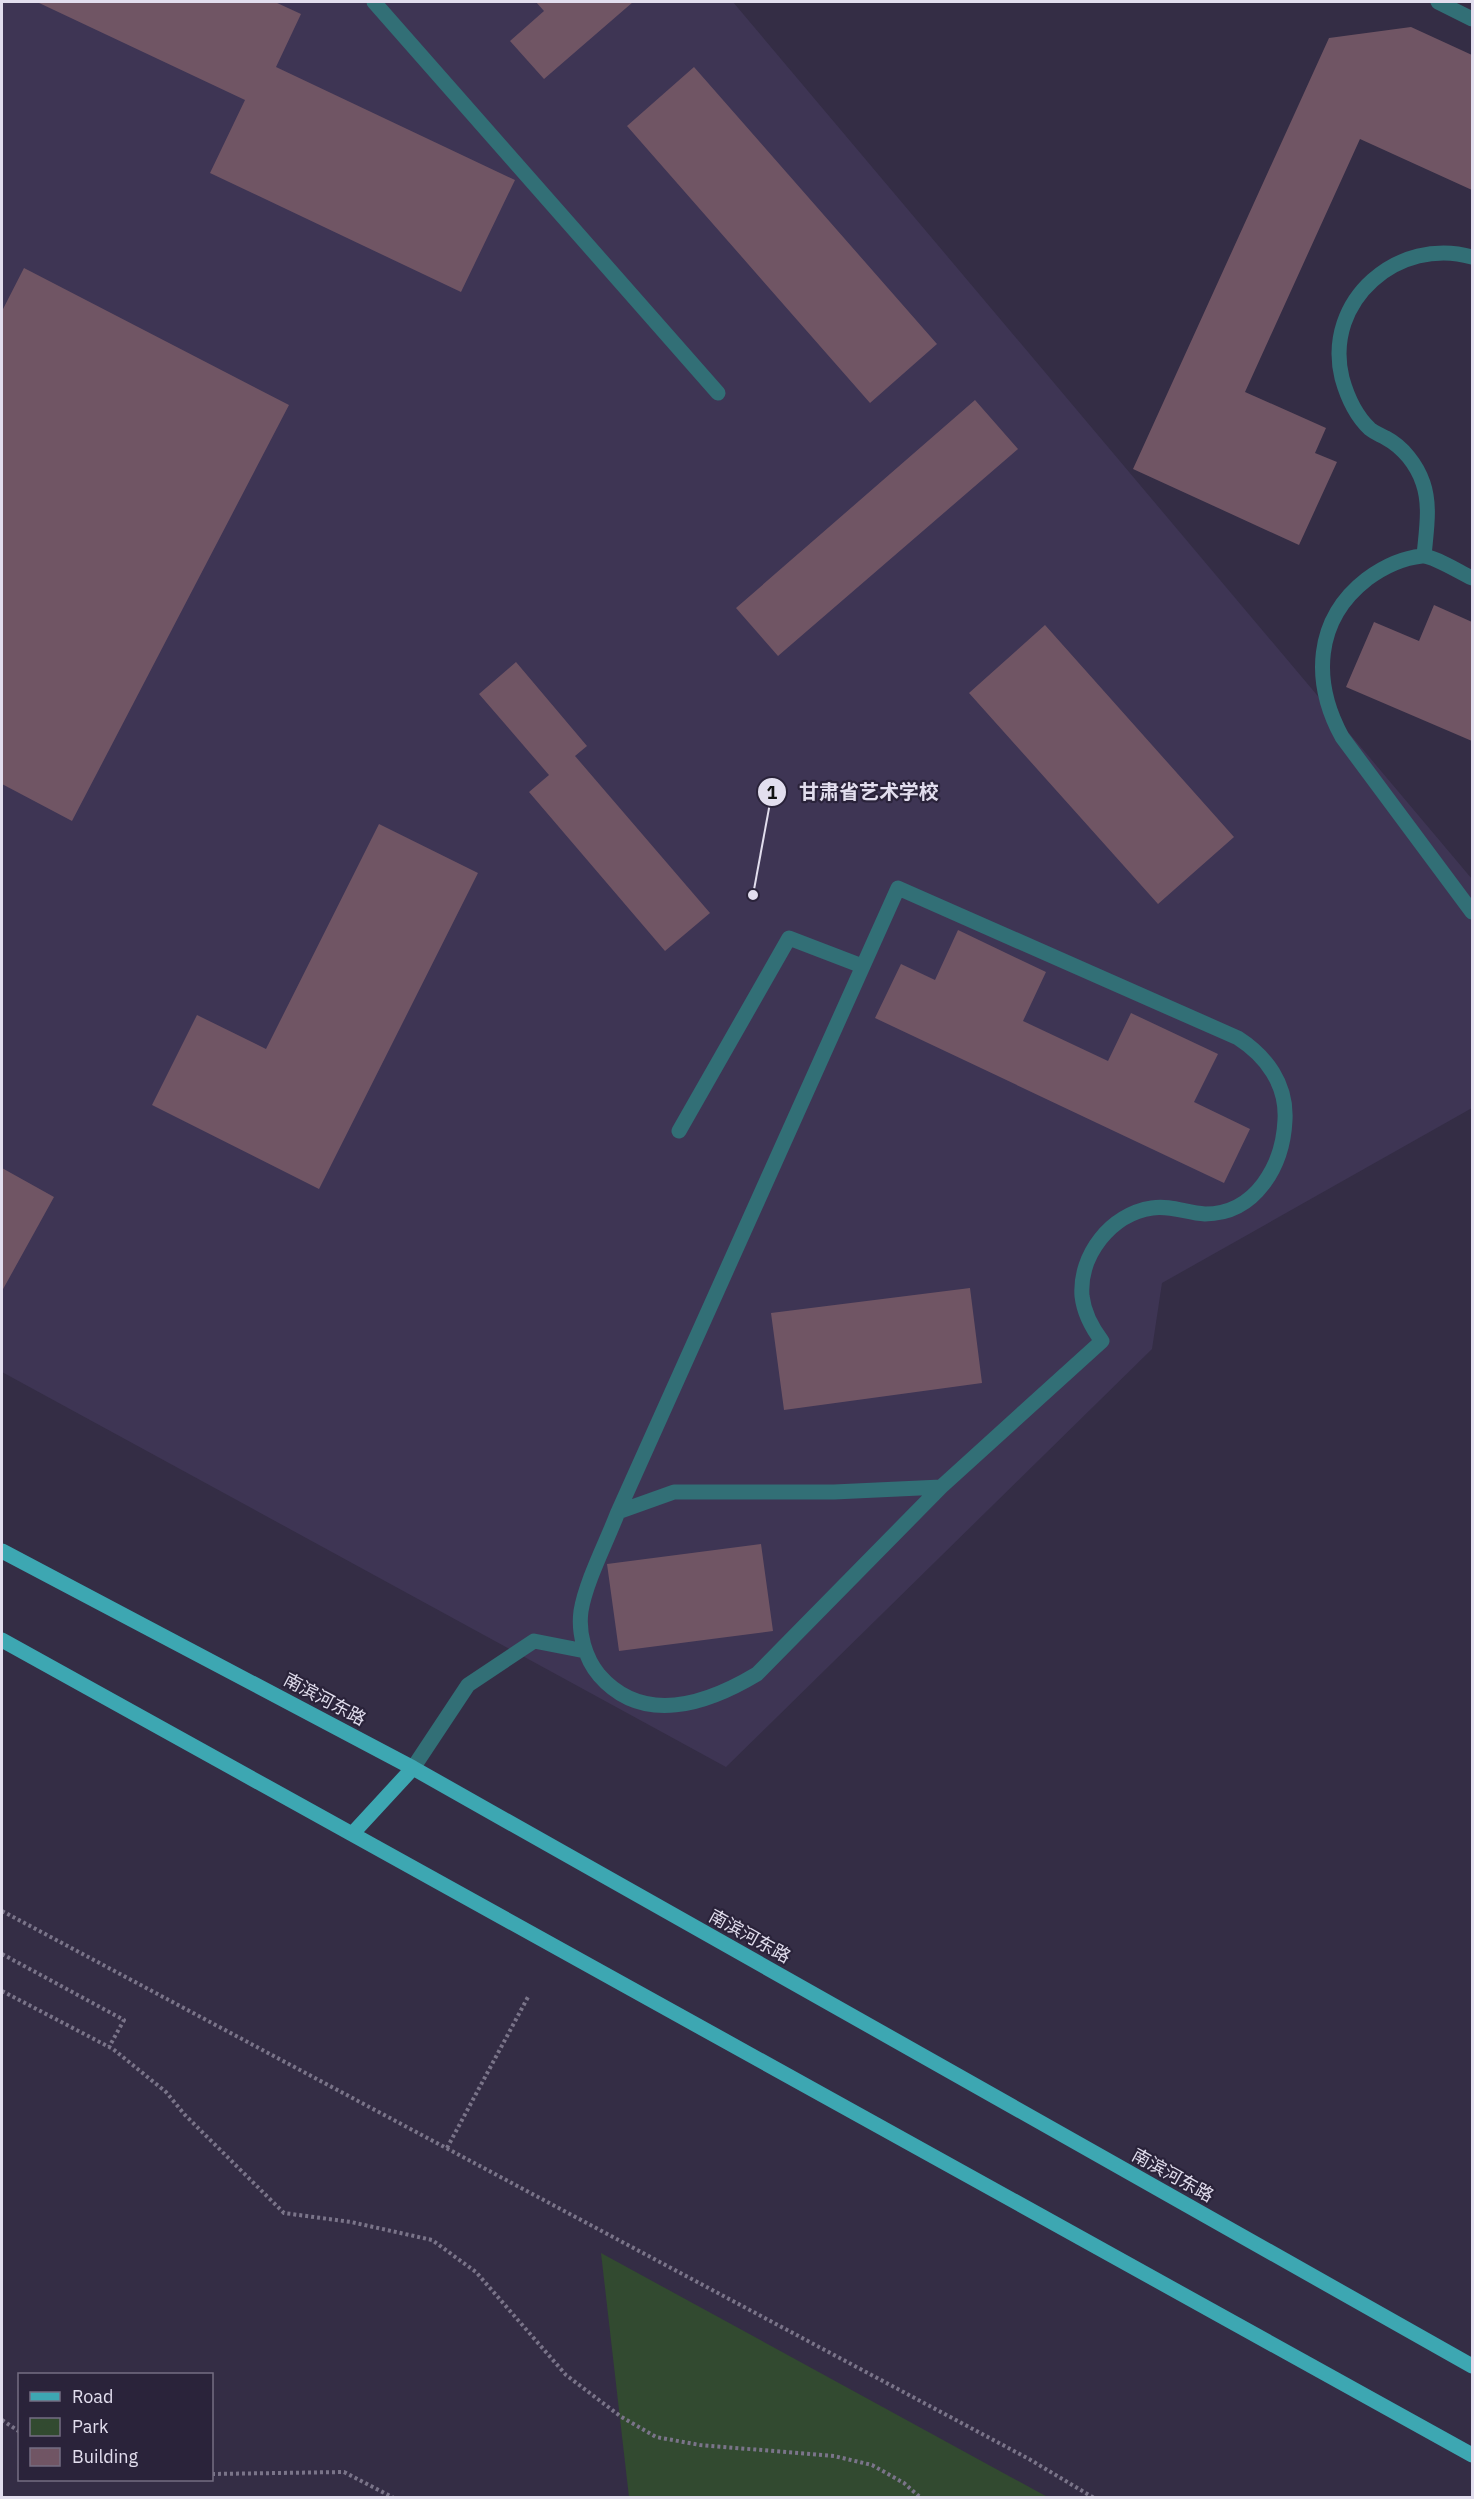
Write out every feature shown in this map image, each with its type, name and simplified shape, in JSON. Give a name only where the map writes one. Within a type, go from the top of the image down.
[{"type":"main road","name":"南滨河东路","points":[[2,1551],[413,1768],[1473,2366]]},
{"type":"main road","points":[[2,1640],[1473,2455]]},
{"type":"main road","points":[[353,1833],[413,1768]]},
{"type":"lane","points":[[374,2],[718,393]]},
{"type":"lane","points":[[1438,2],[1473,19]]},
{"type":"lane","points":[[1424,556],[1427,501],[1423,482],[1414,465],[1402,450],[1388,438],[1371,430],[1347,396],[1341,376],[1339,355],[1341,334],[1360,294],[1376,277],[1394,264],[1415,256],[1437,253],[1473,257]]},
{"type":"lane","points":[[1473,578],[1424,556],[1400,561],[1378,571],[1358,586],[1343,603],[1331,624],[1324,647],[1321,670],[1330,716],[1342,737],[1473,912]]},
{"type":"lane","points":[[898,888],[1238,1038],[1264,1059],[1274,1073],[1282,1092],[1285,1113],[1284,1132],[1274,1169],[1264,1185],[1252,1197],[1237,1206],[1208,1214],[1172,1207],[1151,1208],[1131,1214],[1112,1225],[1098,1240],[1088,1259],[1082,1296],[1092,1328],[1102,1341],[941,1487],[757,1674],[733,1689],[707,1699],[679,1704],[660,1706],[641,1703],[623,1696],[607,1684],[594,1669],[585,1651],[581,1631],[582,1611],[618,1512],[898,888]]},
{"type":"lane","points":[[679,1131],[789,939],[862,966]]},
{"type":"lane","points":[[618,1512],[674,1492],[834,1492],[941,1487]]},
{"type":"lane","points":[[413,1768],[468,1685],[534,1641],[585,1651]]},
{"type":"path","points":[[2,1911],[1029,2459],[1094,2498]]},
{"type":"path","points":[[2,1954],[124,2020],[109,2047]]},
{"type":"path","points":[[2,1991],[109,2047],[166,2092],[185,2115],[284,2213],[351,2222],[432,2240],[476,2272],[566,2375],[620,2416],[656,2437],[700,2445],[834,2456],[872,2465],[904,2483],[921,2498]]},
{"type":"path","points":[[447,2148],[528,1997]]},
{"type":"path","points":[[2,2420],[18,2431]]},
{"type":"path","points":[[213,2474],[344,2472],[394,2498]]},
{"type":"shaded area","points":[[2,2],[733,2],[1472,879],[1472,1108],[1162,1283],[1152,1349],[726,1767],[2,1372]]},
{"type":"green space","points":[[601,2253],[1042,2494],[1048,2497],[629,2497]]},
{"type":"building","points":[[37,2],[275,2],[301,14],[276,67],[515,180],[461,292],[210,173],[245,100]]},
{"type":"building","points":[[536,2],[633,2],[544,79],[510,41],[544,11]]},
{"type":"building","points":[[1411,27],[1472,55],[1472,190],[1360,139],[1245,392],[1326,428],[1315,453],[1337,462],[1299,545],[1133,469],[1329,38]]},
{"type":"building","points":[[694,67],[937,344],[870,403],[627,126]]},
{"type":"building","points":[[24,268],[289,405],[72,821],[2,784],[2,311]]},
{"type":"building","points":[[975,400],[1018,449],[778,656],[736,608]]},
{"type":"building","points":[[1434,605],[1472,622],[1472,741],[1346,687],[1374,622],[1419,641]]},
{"type":"building","points":[[1045,625],[1234,837],[1158,904],[969,693]]},
{"type":"building","points":[[516,662],[587,746],[575,756],[710,913],[665,951],[529,792],[549,775],[479,694]]},
{"type":"building","points":[[379,824],[478,873],[319,1189],[152,1105],[197,1015],[266,1049]]},
{"type":"building","points":[[958,930],[1046,972],[1023,1021],[1108,1061],[1131,1013],[1218,1054],[1194,1102],[1250,1129],[1224,1183],[875,1018],[901,964],[935,980]]},
{"type":"building","points":[[2,1168],[54,1197],[2,1291]]},
{"type":"building","points":[[970,1288],[982,1383],[784,1410],[771,1313]]},
{"type":"building","points":[[761,1544],[773,1631],[619,1651],[607,1564]]},
{"type":"place","name":"甘肃省艺术学校","points":[[753,895]]}]
